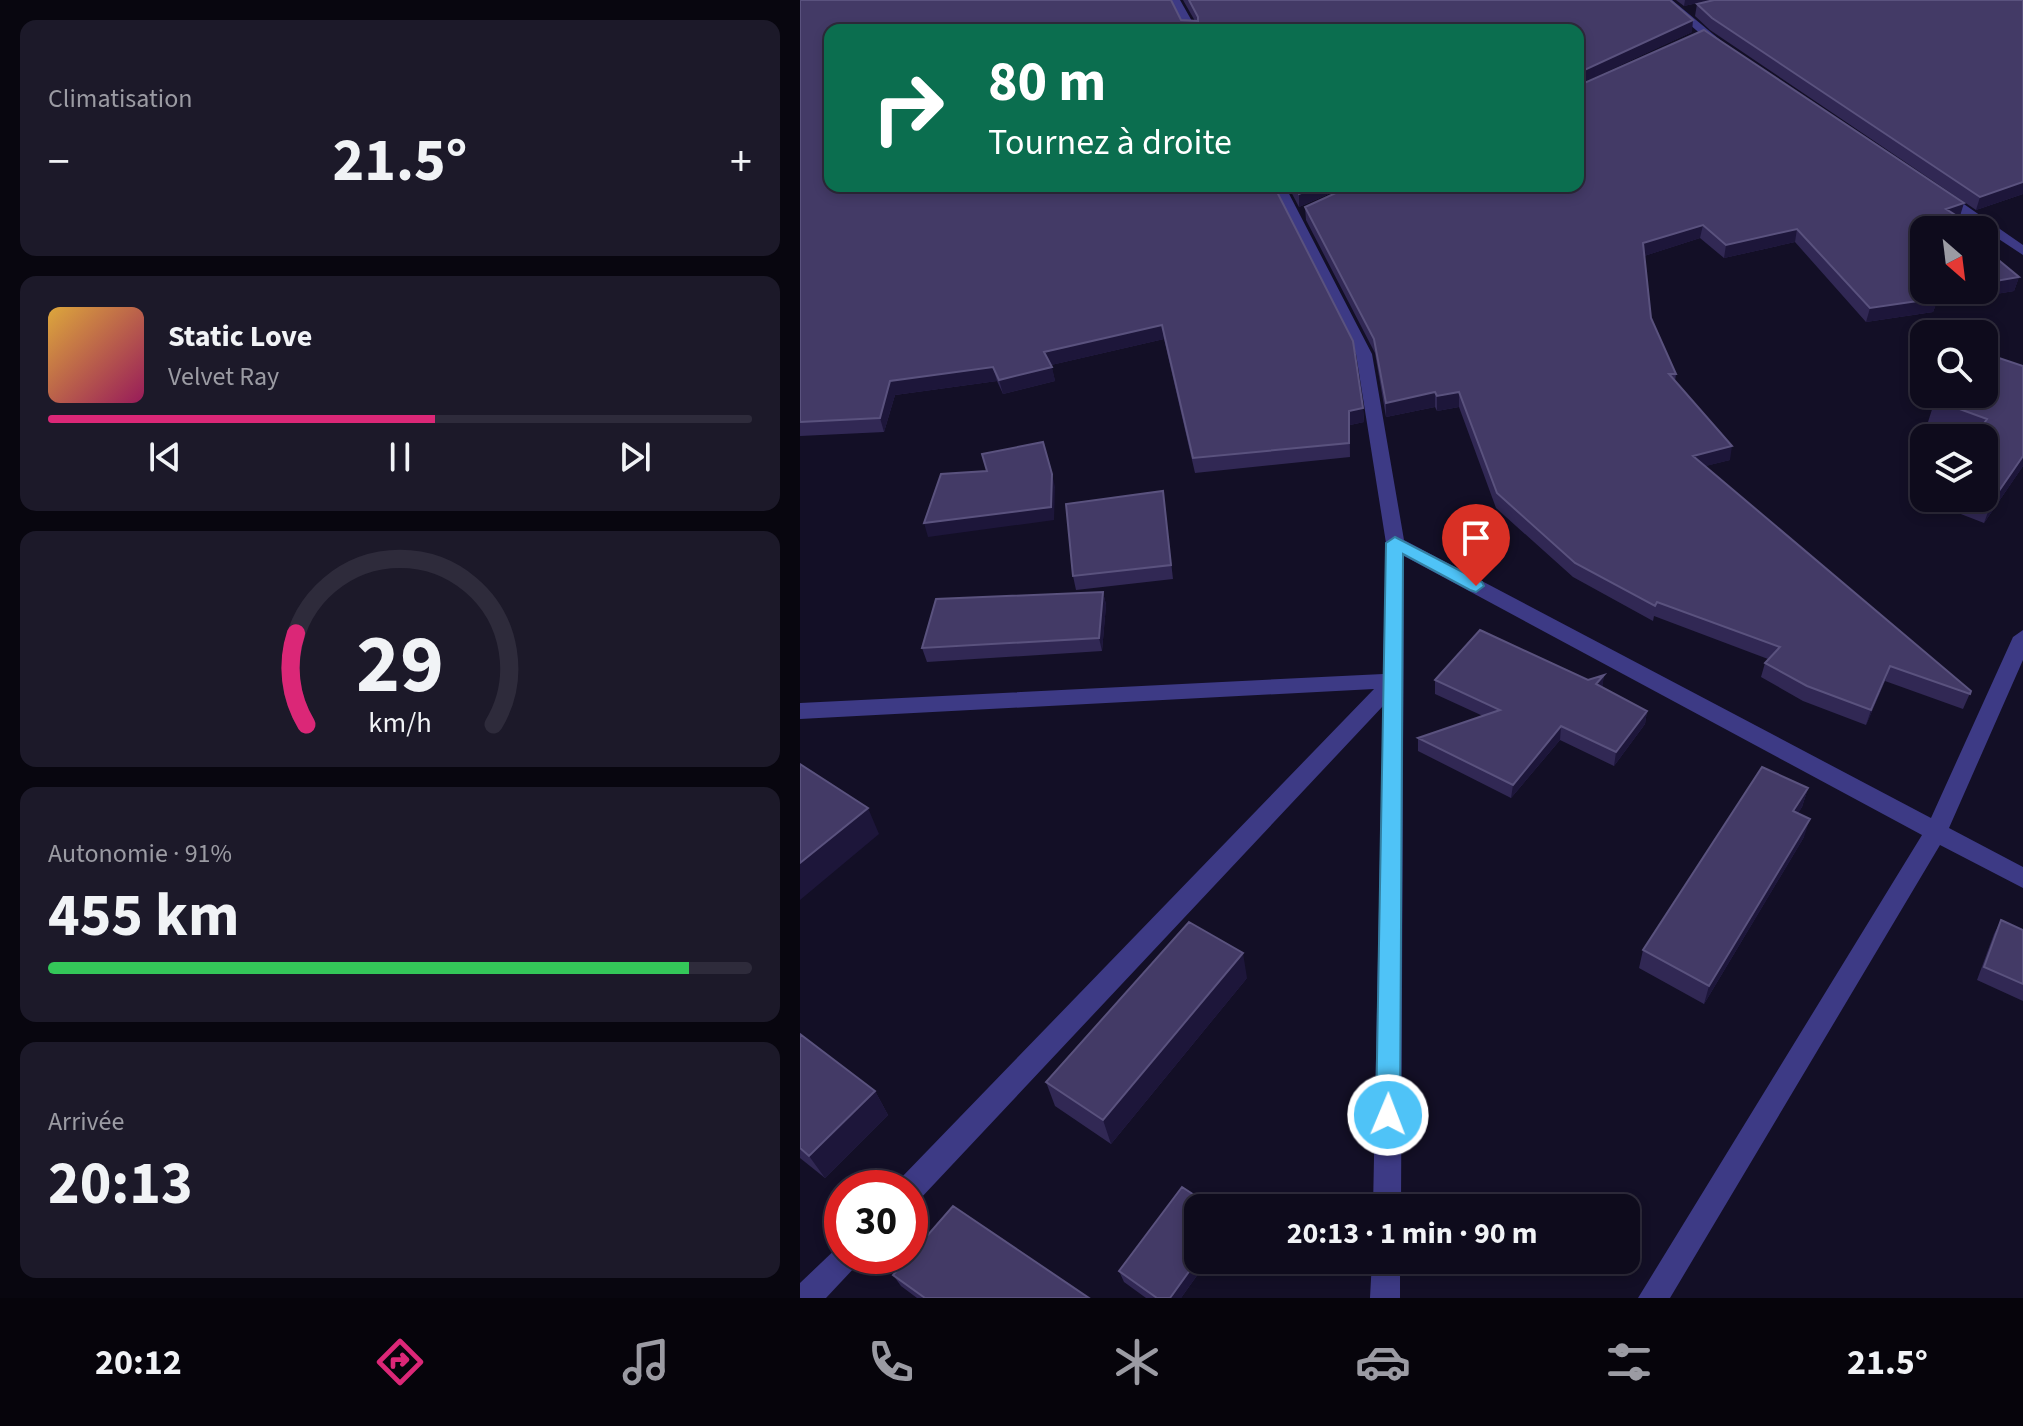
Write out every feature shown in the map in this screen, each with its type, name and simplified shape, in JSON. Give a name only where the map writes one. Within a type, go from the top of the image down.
[{"type":"street","points":[[1175,0],[1188,24]]},
{"type":"street","points":[[1666,0],[1704,34],[1729,51]]},
{"type":"street","points":[[1680,13],[1695,10]]},
{"type":"street","points":[[1690,40],[1704,34]]},
{"type":"street","points":[[1934,190],[2023,251]]},
{"type":"street","points":[[1283,192],[1302,214],[1364,354],[1395,543],[1387,1194]]},
{"type":"street","points":[[1395,543],[2023,878]]},
{"type":"street","points":[[1653,1298],[1936,832],[2023,637]]},
{"type":"street","points":[[800,711],[1394,681]]},
{"type":"street","points":[[928,1170],[1394,681]]},
{"type":"street","points":[[806,1298],[829,1274]]},
{"type":"street","points":[[1385,1298],[1386,1274]]},
{"type":"building","points":[[800,0],[1171,0],[1181,20],[1198,21],[1189,0],[1670,0],[1693,20],[1584,70],[1584,24],[824,24],[824,192],[1277,192],[1353,341],[1363,408],[1349,411],[1349,443],[1193,458],[1162,325],[1044,352],[1052,367],[999,380],[993,367],[890,381],[880,418],[800,422]]},
{"type":"building","points":[[1714,0],[2023,0],[2023,182],[1980,197],[1712,18],[1697,4]]},
{"type":"building","points":[[1704,30],[1964,203],[1946,209],[1957,216],[1910,216],[1910,302],[1870,308],[1797,229],[1726,245],[1703,225],[1643,243],[1651,318],[1676,374],[1669,374],[1732,446],[1693,456],[1971,691],[1970,694],[1890,666],[1871,710],[1807,686],[1765,663],[1780,647],[1657,602],[1655,606],[1575,563],[1497,493],[1459,392],[1437,396],[1435,392],[1386,403],[1374,339],[1305,207],[1338,192],[1584,192],[1584,83]]},
{"type":"building","points":[[1998,260],[2019,277],[1998,281]]},
{"type":"building","points":[[1998,358],[2023,366],[2023,456],[1998,492],[1998,424],[1984,424],[1987,419],[1957,408],[1998,408]]},
{"type":"building","points":[[1043,442],[1052,474],[1051,507],[924,523],[941,474],[987,471],[982,454]]},
{"type":"building","points":[[1163,491],[1171,565],[1073,576],[1066,504]]},
{"type":"building","points":[[1103,592],[1099,638],[922,648],[936,599]]},
{"type":"building","points":[[1480,630],[1588,680],[1604,675],[1596,684],[1647,711],[1616,752],[1561,726],[1513,785],[1418,738],[1500,710],[1435,680]]},
{"type":"building","points":[[800,764],[868,808],[800,863]]},
{"type":"building","points":[[1762,767],[1808,788],[1793,811],[1810,819],[1709,986],[1643,950]]},
{"type":"building","points":[[2001,920],[2023,930],[2023,984],[1984,967]]},
{"type":"building","points":[[1189,922],[1243,953],[1103,1120],[1046,1082]]},
{"type":"building","points":[[800,1034],[875,1091],[809,1156],[800,1148]]},
{"type":"building","points":[[1182,1187],[1193,1194],[1184,1194],[1184,1274],[1187,1274],[1170,1298],[1157,1298],[1119,1271]]},
{"type":"building","points":[[953,1206],[1089,1298],[925,1298],[893,1275],[928,1274],[928,1235]]},
{"type":"route","points":[[1388,1115],[1395,543],[1476,586]]}]
